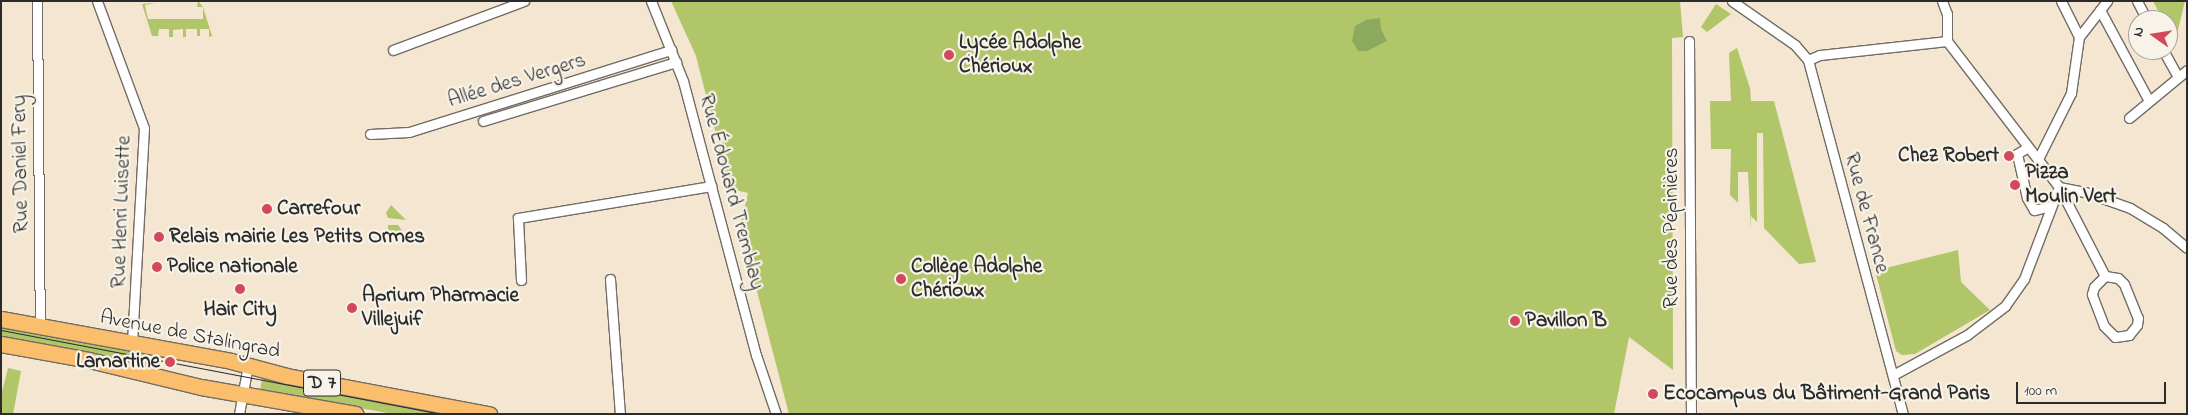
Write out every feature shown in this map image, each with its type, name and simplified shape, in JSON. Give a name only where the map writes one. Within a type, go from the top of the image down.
[{"type":"main road","name":"Avenue de Stalingrad","points":[[1,319],[132,342],[248,365],[287,376],[489,414]]},
{"type":"main road","name":"Avenue de Stalingrad","points":[[1,344],[321,410],[356,414]]},
{"type":"street","name":"Rue Daniel Fery","points":[[37,1],[40,327]]},
{"type":"street","name":"Rue Henri Luisette","points":[[97,1],[144,128],[132,342]]},
{"type":"street","points":[[393,50],[524,1]]},
{"type":"street","name":"Rue Édouard Tremblay","points":[[651,1],[676,62],[776,414]]},
{"type":"street","points":[[1732,1],[1795,45],[1808,60],[1820,55],[1947,41]]},
{"type":"street","points":[[1942,1],[1947,14],[1947,41],[2059,187],[2105,276]]},
{"type":"street","points":[[2061,1],[2079,37]]},
{"type":"street","points":[[2038,159],[2071,93],[2079,37],[2107,1]]},
{"type":"street","points":[[2100,10],[2149,101]]},
{"type":"street","name":"Rue des Pépinières","points":[[1689,41],[1691,414]]},
{"type":"street","name":"Allée des Vergers","points":[[370,134],[409,132],[671,50]]},
{"type":"street","name":"Rue de France","points":[[1808,60],[1903,414]]},
{"type":"street","points":[[2169,60],[2178,77]]},
{"type":"street","points":[[483,121],[676,62]]},
{"type":"street","points":[[2128,118],[2187,70]]},
{"type":"street","points":[[2028,147],[2017,154],[2027,198],[2034,210],[2051,206]]},
{"type":"street","points":[[522,280],[518,218],[711,186]]},
{"type":"street","points":[[1892,375],[1967,335],[2005,306],[2024,279],[2059,187]]},
{"type":"street","points":[[2059,187],[2085,192],[2130,208],[2163,228],[2187,248]]},
{"type":"street","points":[[2105,276],[2118,278],[2128,292],[2138,318],[2137,325],[2129,335],[2115,337],[2104,326],[2092,294],[2094,287],[2105,276]]},
{"type":"street","points":[[610,279],[620,414]]},
{"type":"street","points":[[239,414],[248,365]]},
{"type":"street","name":"Rue Édouard Tremblay","points":[[770,395],[772,414]]},
{"type":"green space","points":[[198,1],[203,7],[197,7]]},
{"type":"green space","points":[[671,1],[1680,1],[1683,37],[1672,38],[1673,370],[1629,337],[1614,414],[789,414],[740,226],[748,193],[730,189],[696,56]]},
{"type":"green space","points":[[2153,1],[2185,1],[2178,30],[2178,10],[2158,10]]},
{"type":"green space","points":[[155,3],[145,5],[148,19],[203,19],[203,7],[212,36],[209,37],[209,29],[200,29],[200,36],[197,36],[197,29],[186,29],[186,37],[183,37],[183,29],[173,30],[173,37],[169,37],[169,29],[159,29],[158,36],[152,36],[142,4]]},
{"type":"green space","points":[[1716,4],[1731,14],[1707,32],[1701,27]]},
{"type":"green space","points":[[1380,18],[1381,29],[1387,41],[1367,51],[1358,51],[1352,41],[1355,26],[1366,20]]},
{"type":"green space","points":[[1737,48],[1750,88],[1751,101],[1774,101],[1816,262],[1799,264],[1764,228],[1763,133],[1757,133],[1757,222],[1751,216],[1751,231],[1748,172],[1738,172],[1738,203],[1730,195],[1731,149],[1711,149],[1710,101],[1731,101],[1729,53]]},
{"type":"green space","points":[[391,205],[406,220],[388,218],[386,213]]},
{"type":"green space","points":[[388,225],[398,225],[403,232],[388,232]]},
{"type":"green space","points":[[1958,250],[1961,282],[1990,310],[1915,354],[1902,355],[1896,351],[1876,274],[1887,272],[1886,268]]},
{"type":"green space","points":[[1,326],[101,346],[151,351],[148,371],[1,339]]},
{"type":"green space","points":[[8,368],[21,371],[13,414],[1,414],[1,396]]},
{"type":"green space","points":[[263,374],[447,414],[393,414],[260,390]]},
{"type":"tram line","points":[[1,330],[440,414]]},
{"type":"place","name":"Lycée Adolphe Chérioux","points":[[949,55]]},
{"type":"place","name":"Chez Robert","points":[[2009,156]]},
{"type":"place","name":"Pizza Moulin Vert","points":[[2015,185]]},
{"type":"place","name":"Carrefour","points":[[267,209]]},
{"type":"place","name":"Relais mairie Les Petits Ormes","points":[[159,237]]},
{"type":"place","name":"Police nationale","points":[[157,267]]},
{"type":"place","name":"Collège Adolphe Chérioux","points":[[901,279]]},
{"type":"place","name":"Hair City","points":[[240,289]]},
{"type":"place","name":"Aprium Pharmacie Villejuif","points":[[352,308]]},
{"type":"place","name":"Pavillon B","points":[[1515,321]]},
{"type":"place","name":"Lamartine","points":[[170,362]]},
{"type":"place","name":"Ecocampus du Bâtiment-Grand Paris","points":[[1653,394]]}]
